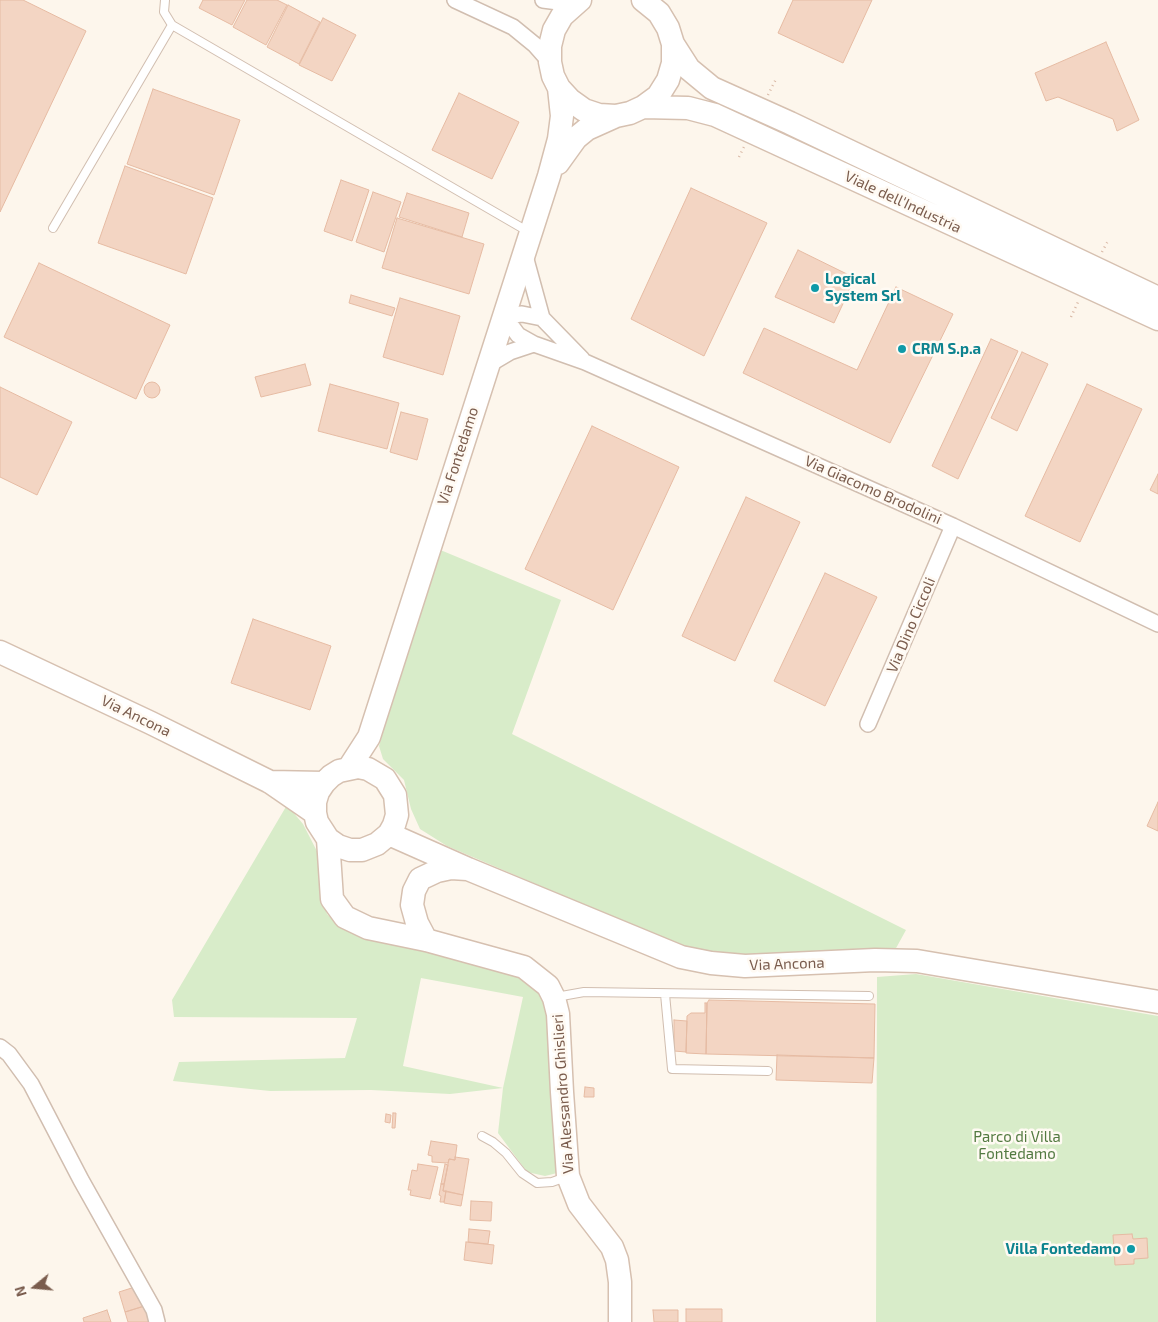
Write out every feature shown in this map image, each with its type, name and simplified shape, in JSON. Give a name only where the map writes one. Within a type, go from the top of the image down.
[{"type":"main road","name":"Via Fontedamo","points":[[577,2],[562,16],[554,30],[550,46],[550,62],[553,76],[559,88],[570,100],[584,110],[599,115],[616,116],[630,114],[643,108],[658,96],[668,80],[673,63],[673,44],[668,28],[654,4]]},
{"type":"main road","name":"Viale dell'Industria","points":[[673,44],[690,69],[712,88],[790,123],[1158,298]]},
{"type":"main road","name":"Via Fontedamo","points":[[349,768],[369,737],[549,176],[559,139],[562,116],[559,88]]},
{"type":"main road","name":"Viale dell'Industria","points":[[643,108],[688,108],[714,115],[1158,319]]},
{"type":"main road","name":"Via Fontedamo","points":[[549,176],[576,138],[587,129],[616,116]]},
{"type":"main road","name":"Via Ancona","points":[[0,652],[151,723],[270,782],[315,813],[317,822],[328,838]]},
{"type":"main road","points":[[369,737],[377,773]]},
{"type":"main road","points":[[315,813],[315,802],[318,792],[324,783],[331,776],[349,768],[368,769],[377,773],[385,779],[395,795],[393,824],[377,844],[362,850],[341,869],[330,885]]},
{"type":"main road","name":"Via Ancona","points":[[270,782],[324,783]]},
{"type":"main road","name":"Via Ancona","points":[[393,824],[435,853],[468,869],[681,957],[710,963],[745,966],[875,960],[917,961],[1158,1002]]},
{"type":"main road","points":[[328,838],[338,846],[350,850],[362,850]]},
{"type":"main road","name":"Via Alessandro Ghislieri","points":[[328,838],[332,899],[345,916],[368,928],[426,940],[524,967],[548,986],[554,998],[558,1014],[568,1176],[580,1204],[612,1247],[617,1260],[620,1282],[620,1322]]},
{"type":"main road","points":[[426,940],[417,923],[412,904],[414,891],[420,879],[437,871],[451,868],[468,869]]},
{"type":"street","points":[[455,0],[513,27],[535,45],[550,62]]},
{"type":"street","points":[[543,0],[577,2]]},
{"type":"street","name":"Via Giacomo Brodolini","points":[[528,243],[542,318],[585,362]]},
{"type":"street","points":[[504,316],[522,314],[542,318]]},
{"type":"street","name":"Via Giacomo Brodolini","points":[[504,316],[518,335],[534,344],[585,362],[953,526],[1158,624]]},
{"type":"street","points":[[488,365],[510,352],[534,344]]},
{"type":"street","name":"Via Dino Ciccoli","points":[[868,724],[953,526]]},
{"type":"street","points":[[0,1047],[9,1054],[31,1084],[81,1180],[154,1310],[157,1322]]},
{"type":"lane","points":[[164,0],[164,12],[172,25],[528,243]]},
{"type":"lane","points":[[52,228],[172,25]]},
{"type":"lane","points":[[554,998],[584,992],[869,996]]},
{"type":"lane","points":[[665,994],[672,1069],[768,1071]]},
{"type":"lane","points":[[482,1136],[506,1153],[522,1173],[537,1183],[552,1182],[568,1176]]},
{"type":"green space","points":[[438,549],[561,600],[512,734],[906,930],[895,950],[733,956],[683,947],[447,846],[420,829],[411,809],[404,780],[383,759],[379,746]]},
{"type":"green space","points":[[287,805],[303,824],[322,861],[323,898],[327,914],[339,926],[519,973],[533,985],[545,1001],[549,1026],[557,1173],[545,1176],[527,1172],[498,1133],[503,1088],[450,1094],[371,1090],[270,1091],[173,1081],[179,1062],[345,1058],[357,1018],[174,1017],[172,1000]],"holes":[[[421,978],[523,997],[503,1088],[403,1066]]]},
{"type":"green space","name":"Parco di Villa Fontedamo","points":[[916,974],[1158,1016],[1158,1322],[876,1322],[877,977]]},
{"type":"building","points":[[0,0],[23,0],[86,31],[0,212]]},
{"type":"building","points":[[203,0],[245,0],[232,25],[199,8]]},
{"type":"building","points":[[247,0],[277,0],[287,5],[266,45],[233,27]]},
{"type":"building","points":[[793,0],[872,0],[843,63],[778,33]]},
{"type":"building","points":[[288,5],[320,22],[299,64],[267,47]]},
{"type":"building","points":[[323,18],[356,35],[332,81],[299,65]]},
{"type":"building","points":[[1106,42],[1139,120],[1117,131],[1113,119],[1058,97],[1046,101],[1035,73]]},
{"type":"building","points":[[153,89],[240,120],[214,195],[127,164]]},
{"type":"building","points":[[459,93],[519,122],[492,179],[432,150]]},
{"type":"building","points":[[125,166],[213,198],[186,274],[98,243]]},
{"type":"building","points":[[341,180],[369,190],[352,241],[324,231]]},
{"type":"building","points":[[691,188],[767,223],[704,356],[631,319]]},
{"type":"building","points":[[373,192],[401,202],[384,252],[356,242]]},
{"type":"building","points":[[407,193],[469,213],[462,237],[399,217]]},
{"type":"building","points":[[397,218],[484,244],[469,294],[382,268]]},
{"type":"building","name":"Logical System Srl","points":[[798,250],[855,278],[834,323],[775,297]]},
{"type":"building","points":[[39,263],[170,325],[136,399],[4,337]]},
{"type":"building","name":"CRM S.p.a","points":[[896,287],[953,314],[890,443],[743,373],[764,328],[857,370]]},
{"type":"building","points":[[351,295],[395,308],[392,316],[349,303]]},
{"type":"building","points":[[400,298],[460,316],[443,375],[383,357]]},
{"type":"building","points":[[991,339],[1018,351],[958,479],[932,466]]},
{"type":"building","points":[[1022,352],[1048,364],[1017,431],[991,418]]},
{"type":"building","points":[[305,364],[311,385],[261,397],[255,377]]},
{"type":"building","points":[[149,382],[155,382],[160,387],[158,396],[149,398],[144,393],[144,387]]},
{"type":"building","points":[[330,384],[399,403],[387,449],[318,431]]},
{"type":"building","points":[[1087,384],[1142,409],[1080,542],[1025,516]]},
{"type":"building","points":[[0,387],[72,422],[37,495],[0,477]]},
{"type":"building","points":[[401,412],[428,419],[417,460],[390,452]]},
{"type":"building","points":[[592,426],[679,467],[613,610],[525,569]]},
{"type":"building","points":[[1158,474],[1158,494],[1150,490]]},
{"type":"building","points":[[746,497],[800,522],[735,661],[682,636]]},
{"type":"building","points":[[825,573],[877,597],[825,706],[774,681]]},
{"type":"building","points":[[253,619],[331,646],[310,710],[231,683]]},
{"type":"building","points":[[1158,802],[1158,831],[1147,826]]},
{"type":"building","points":[[709,1000],[875,1004],[874,1058],[706,1054],[707,1003]]},
{"type":"building","points":[[705,1003],[707,1003],[706,1054],[686,1053],[687,1016],[691,1013],[705,1013]]},
{"type":"building","points":[[674,1020],[687,1021],[686,1052],[674,1051]]},
{"type":"building","points":[[777,1055],[874,1058],[872,1083],[776,1080]]},
{"type":"building","points":[[585,1087],[594,1088],[594,1097],[584,1097]]},
{"type":"building","points":[[393,1113],[396,1113],[395,1128],[392,1128]]},
{"type":"building","points":[[386,1114],[391,1115],[390,1123],[385,1122]]},
{"type":"building","points":[[431,1141],[457,1145],[455,1160],[449,1159],[448,1163],[432,1162],[432,1156],[428,1155]]},
{"type":"building","points":[[455,1157],[469,1159],[463,1195],[443,1191],[449,1159],[455,1160]]},
{"type":"building","points":[[418,1164],[438,1167],[430,1199],[410,1195],[411,1190],[408,1190],[412,1170],[417,1171]]},
{"type":"building","points":[[445,1164],[448,1165],[444,1184],[441,1184]]},
{"type":"building","points":[[441,1184],[444,1184],[443,1191],[446,1191],[444,1202],[440,1202]]},
{"type":"building","points":[[446,1191],[463,1195],[461,1206],[444,1203]]},
{"type":"building","points":[[471,1201],[492,1202],[491,1221],[470,1220]]},
{"type":"building","points":[[469,1229],[490,1231],[488,1244],[468,1242]]},
{"type":"building","name":"Villa Fontedamo","points":[[1132,1234],[1133,1239],[1147,1238],[1148,1258],[1134,1259],[1134,1264],[1115,1265],[1113,1235]]},
{"type":"building","points":[[466,1242],[494,1245],[492,1264],[464,1260]]},
{"type":"building","points":[[138,1286],[144,1306],[125,1312],[119,1292]]},
{"type":"building","points":[[145,1306],[150,1322],[128,1322],[125,1312]]},
{"type":"building","points":[[686,1309],[722,1309],[722,1322],[686,1322]]},
{"type":"building","points":[[107,1310],[111,1322],[84,1322],[83,1318]]},
{"type":"building","points":[[653,1310],[678,1310],[678,1322],[654,1322]]},
{"type":"place","name":"Logical System Srl","points":[[815,288]]},
{"type":"place","name":"CRM S.p.a","points":[[902,349]]},
{"type":"place","name":"Villa Fontedamo","points":[[1131,1249]]}]
